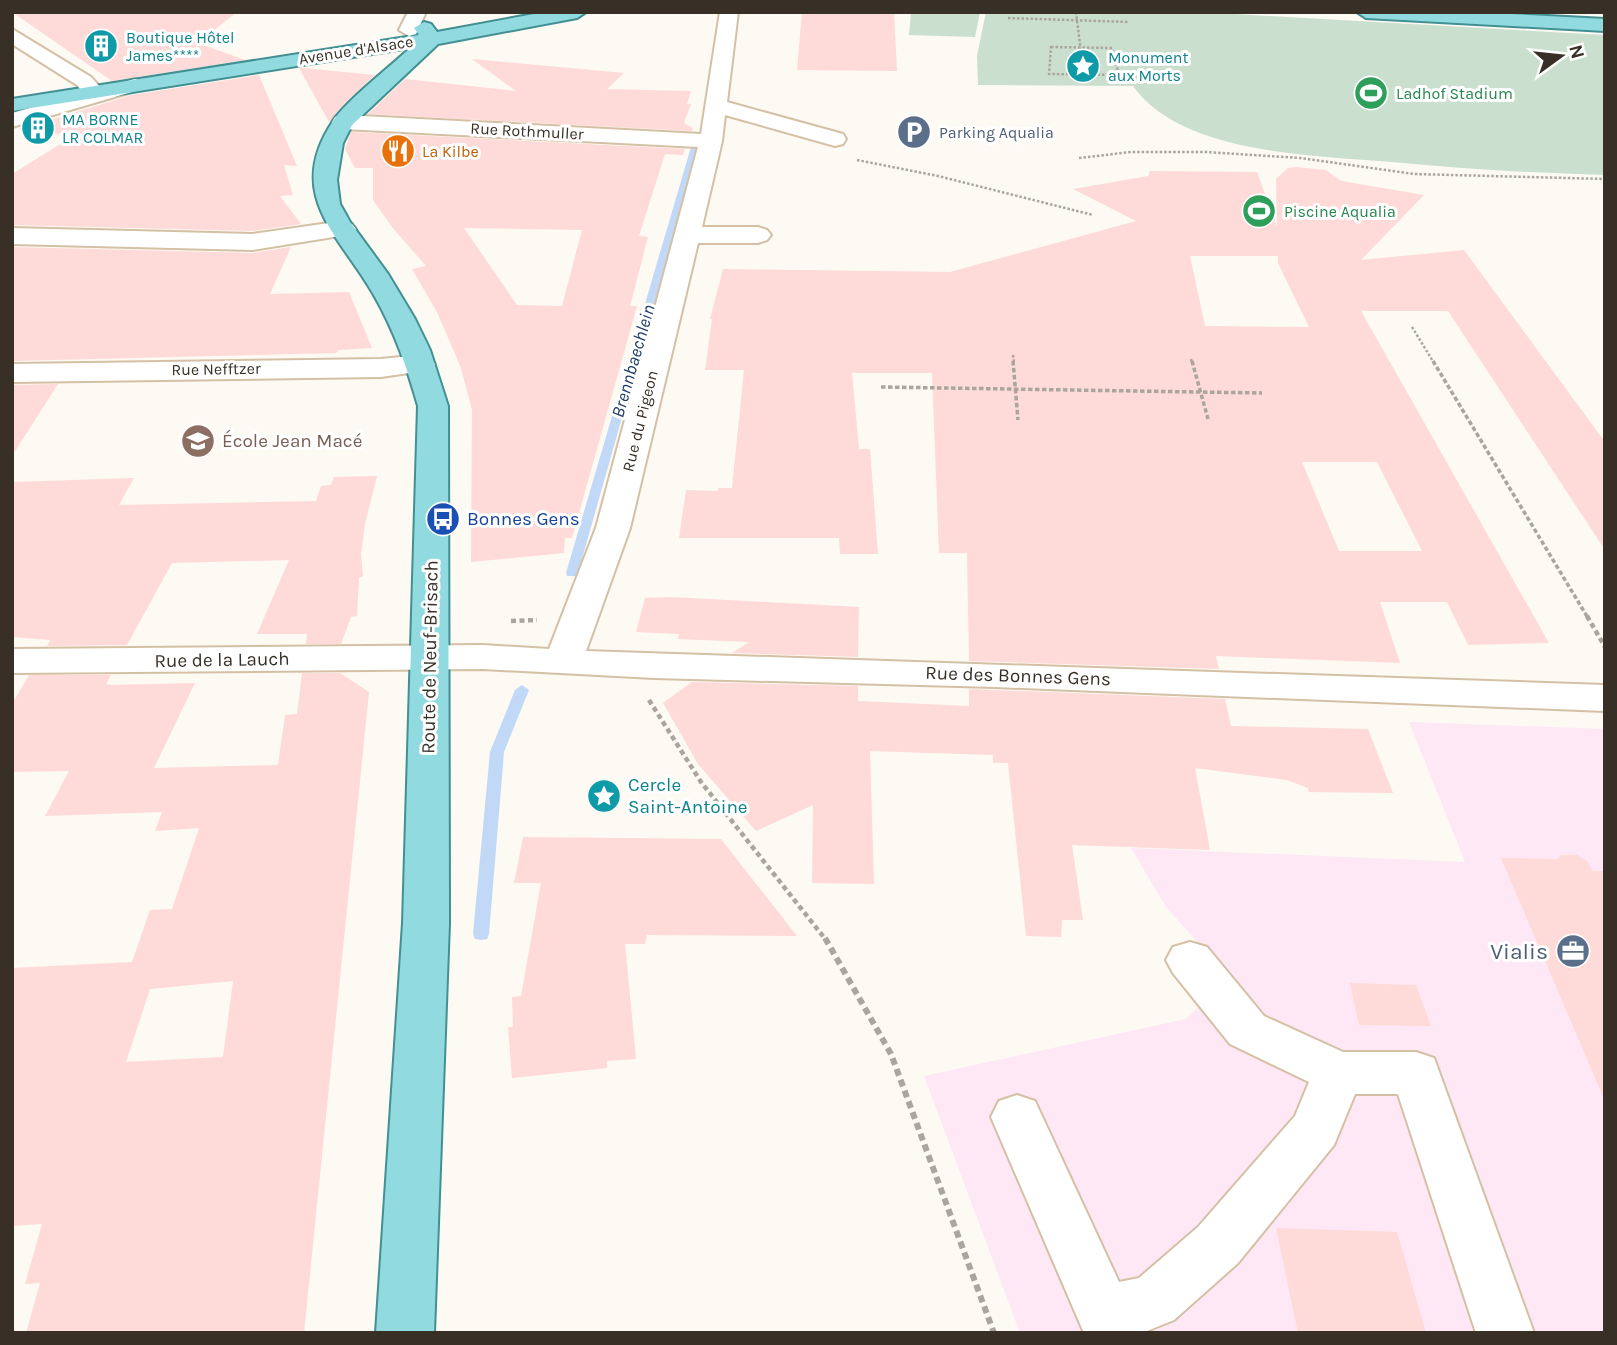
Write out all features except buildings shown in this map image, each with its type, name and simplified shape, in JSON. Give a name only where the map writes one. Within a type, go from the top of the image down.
[{"type":"main road","name":"Avenue d'Alsace","points":[[135,86],[516,12]]},
{"type":"main road","name":"Avenue d'Alsace","points":[[12,105],[422,30],[577,12]]},
{"type":"main road","points":[[1366,12],[1605,25]]},
{"type":"main road","name":"Route de Neuf-Brisach","points":[[405,1333],[425,923],[433,406],[403,322],[373,270],[332,214],[325,181],[327,159],[334,136],[422,30]]},
{"type":"main road","name":"Avenue d'Alsace","points":[[12,92],[92,90]]},
{"type":"street","name":"Rue du Pigeon","points":[[564,659],[612,528],[711,141],[729,12]]},
{"type":"street","points":[[14,25],[92,90]]},
{"type":"street","name":"Avenue d'Alsace","points":[[12,120],[92,90],[135,86]]},
{"type":"street","points":[[716,106],[835,139]]},
{"type":"street","name":"Rue Rothmuller","points":[[343,122],[711,141]]},
{"type":"street","points":[[12,236],[253,242],[343,229]]},
{"type":"street","points":[[687,235],[758,235]]},
{"type":"street","name":"Rue Nefftzer","points":[[12,373],[381,368],[420,364]]},
{"type":"street","name":"Rue des Bonnes Gens","points":[[431,658],[564,659],[654,666],[995,675],[1604,699]]},
{"type":"street","name":"Rue de la Lauch","points":[[12,662],[431,658]]},
{"type":"street","points":[[1190,960],[1247,1030],[1338,1073],[1416,1073],[1505,1333]]},
{"type":"street","points":[[1017,1117],[1108,1323],[1154,1301],[1218,1245],[1316,1129],[1338,1073]]},
{"type":"path","points":[[1076,12],[1082,61]]},
{"type":"path","points":[[1008,18],[1129,22]]},
{"type":"path","points":[[1051,47],[1081,47],[1112,48],[1119,75],[1049,74],[1051,47]]},
{"type":"path","points":[[1079,158],[1131,152],[1206,152],[1300,158],[1414,174],[1605,179]]},
{"type":"path","points":[[849,159],[938,176],[1093,215]]},
{"type":"path","points":[[1412,327],[1605,647]]},
{"type":"path","points":[[1013,355],[1018,420]]},
{"type":"path","points":[[1191,359],[1208,419]]},
{"type":"path","points":[[881,387],[1262,393]]},
{"type":"path","points":[[654,666],[647,697],[701,782],[820,929],[891,1054],[994,1333]]},
{"type":"shaded area","points":[[1409,722],[1605,729],[1605,1333],[1020,1333],[924,1076],[1186,1019],[1228,976],[1166,907],[1131,848],[1465,862]]},
{"type":"green space","points":[[911,12],[980,12],[975,37],[909,35]]},
{"type":"green space","name":"Ladhof Stadium","points":[[986,12],[1199,12],[1605,35],[1605,175],[1472,169],[1289,153],[1216,139],[1183,126],[1155,109],[1133,86],[978,85],[977,56]]},
{"type":"waterway","name":"Brennbaechlein","points":[[572,573],[694,149]]},
{"type":"waterway","name":"Brennbaechlein","points":[[481,934],[497,752],[522,690]]},
{"type":"place","name":"Boutique Hôtel James****","points":[[101,46]]},
{"type":"place","name":"Monument aux Morts","points":[[1083,66]]},
{"type":"place","name":"Ladhof Stadium","points":[[1371,93]]},
{"type":"place","name":"MA BORNE LR COLMAR","points":[[38,128]]},
{"type":"place","name":"Parking Aqualia","points":[[914,132]]},
{"type":"place","name":"La Kilbe","points":[[398,151]]},
{"type":"place","name":"Piscine Aqualia","points":[[1259,211]]},
{"type":"place","name":"École Jean Macé","points":[[198,441]]},
{"type":"place","name":"Bonnes Gens","points":[[443,519]]},
{"type":"place","name":"Cercle Saint-Antoine","points":[[604,796]]},
{"type":"place","name":"Vialis","points":[[1573,951]]}]
